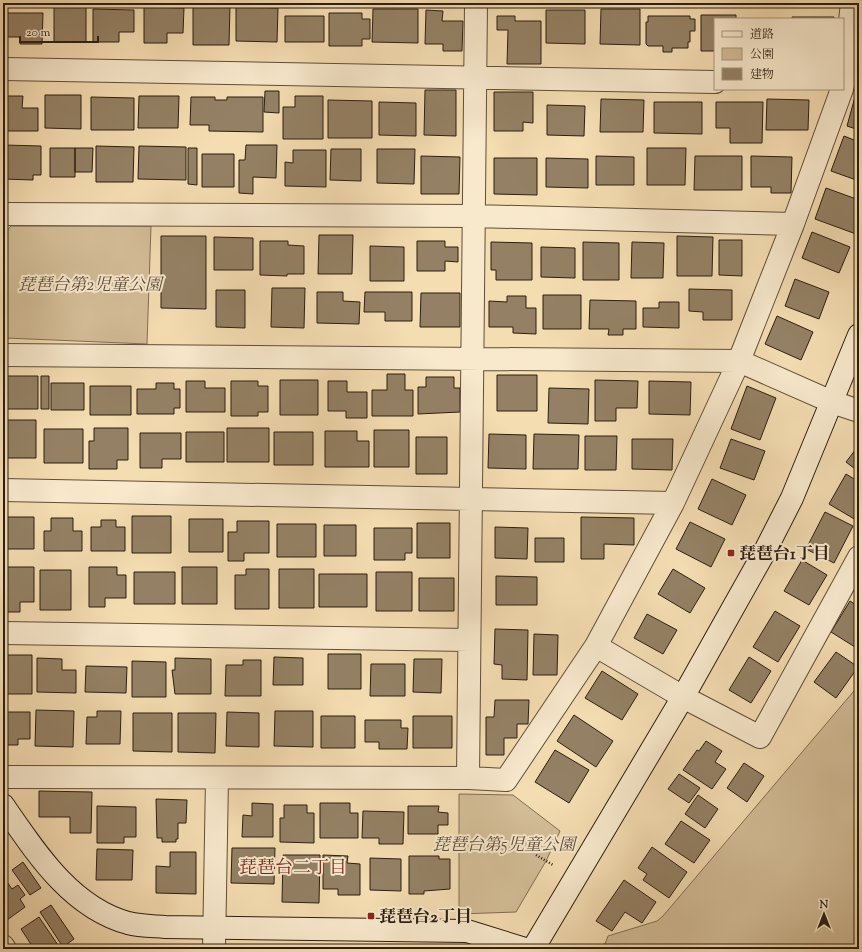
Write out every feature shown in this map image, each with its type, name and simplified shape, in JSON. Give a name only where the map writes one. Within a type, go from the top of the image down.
[{"type":"street","points":[[468,778],[476,3]]},
{"type":"street","points":[[844,76],[852,3]]},
{"type":"street","points":[[3,69],[714,82]]},
{"type":"street","points":[[3,778],[468,778],[506,780],[596,646],[673,503],[739,361],[793,224],[842,90]]},
{"type":"street","points":[[3,214],[474,216],[793,224]]},
{"type":"street","points":[[533,949],[683,696],[765,552],[792,498],[859,335]]},
{"type":"street","points":[[3,354],[739,361],[832,402],[859,411]]},
{"type":"street","points":[[3,490],[673,503]]},
{"type":"street","points":[[596,646],[683,696],[760,737],[859,557]]},
{"type":"street","points":[[3,633],[469,640]]},
{"type":"street","points":[[214,949],[217,779]]},
{"type":"street","points":[[3,804],[58,877],[79,897],[96,909],[128,923],[143,925],[214,927],[467,932],[525,949]]},
{"type":"path","points":[[536,856],[553,865]]},
{"type":"green space","name":"琵琶台第2児童公園","points":[[11,226],[151,226],[147,344],[6,338],[3,334],[3,235]]},
{"type":"green space","points":[[859,685],[859,949],[598,949],[600,945],[605,944],[608,936],[657,921],[663,916]]},
{"type":"green space","name":"琵琶台第5児童公園","points":[[459,794],[513,795],[560,831],[546,861],[516,912],[459,914]]},
{"type":"building","points":[[54,3],[86,4],[86,42],[54,42]]},
{"type":"building","points":[[193,5],[230,5],[229,45],[193,45]]},
{"type":"building","points":[[144,7],[184,8],[183,33],[167,33],[167,43],[144,43]]},
{"type":"building","points":[[236,7],[278,8],[277,42],[236,41]]},
{"type":"building","points":[[93,9],[134,10],[134,32],[119,32],[119,42],[93,42]]},
{"type":"building","points":[[373,9],[418,9],[418,43],[372,42]]},
{"type":"building","points":[[601,9],[640,9],[640,45],[600,44]]},
{"type":"building","points":[[426,10],[443,11],[442,21],[463,21],[462,51],[443,51],[443,44],[425,44]]},
{"type":"building","points":[[546,10],[585,10],[585,44],[546,43]]},
{"type":"building","points":[[5,13],[43,13],[42,44],[20,44],[20,37],[4,37]]},
{"type":"building","points":[[329,13],[362,13],[362,19],[370,19],[370,39],[362,39],[362,46],[329,46]]},
{"type":"building","points":[[701,15],[736,15],[736,18],[714,18],[714,51],[701,51]]},
{"type":"building","points":[[285,16],[324,16],[324,42],[285,42]]},
{"type":"building","points":[[497,16],[515,16],[515,21],[541,21],[541,64],[507,64],[508,30],[497,30]]},
{"type":"building","points":[[648,16],[690,16],[690,19],[695,19],[695,31],[690,31],[690,42],[688,42],[688,48],[672,48],[672,52],[663,52],[663,46],[648,46],[646,44],[646,22],[648,22]]},
{"type":"building","points":[[792,17],[834,17],[834,18]]},
{"type":"building","points":[[425,90],[456,90],[456,136],[424,135]]},
{"type":"building","points":[[265,91],[279,91],[279,113],[264,112]]},
{"type":"building","points":[[494,92],[533,92],[533,123],[523,122],[523,131],[494,131]]},
{"type":"building","points":[[856,93],[859,94],[859,130],[847,126]]},
{"type":"building","points":[[45,95],[81,95],[81,129],[45,128]]},
{"type":"building","points":[[3,96],[23,96],[22,108],[38,108],[38,131],[3,131]]},
{"type":"building","points":[[139,96],[179,96],[178,128],[138,128]]},
{"type":"building","points":[[295,96],[323,96],[323,139],[283,139],[283,107],[295,107]]},
{"type":"building","points":[[91,97],[134,98],[134,130],[91,130]]},
{"type":"building","points":[[191,97],[215,97],[215,100],[227,100],[227,97],[263,97],[263,132],[209,131],[209,125],[190,125]]},
{"type":"building","points":[[601,99],[644,100],[643,132],[600,132]]},
{"type":"building","points":[[767,99],[809,100],[808,130],[766,130]]},
{"type":"building","points":[[328,100],[372,101],[372,138],[328,138]]},
{"type":"building","points":[[379,102],[416,103],[416,136],[379,135]]},
{"type":"building","points":[[654,102],[702,102],[702,134],[654,133]]},
{"type":"building","points":[[716,102],[763,102],[762,143],[730,143],[730,128],[716,128]]},
{"type":"building","points":[[547,105],[585,106],[584,136],[547,135]]},
{"type":"building","points":[[844,136],[859,142],[859,181],[831,171]]},
{"type":"building","points":[[3,145],[41,146],[41,175],[33,175],[33,180],[3,179]]},
{"type":"building","points":[[246,145],[277,145],[276,178],[253,177],[253,194],[239,193],[239,160],[245,160]]},
{"type":"building","points":[[96,146],[134,147],[133,182],[96,182]]},
{"type":"building","points":[[139,146],[186,147],[186,180],[138,179]]},
{"type":"building","points":[[50,148],[75,148],[75,177],[50,177]]},
{"type":"building","points":[[75,148],[93,148],[92,172],[75,172]]},
{"type":"building","points":[[188,148],[197,148],[197,185],[188,184]]},
{"type":"building","points":[[647,148],[686,148],[685,185],[647,185]]},
{"type":"building","points":[[331,149],[361,149],[361,181],[330,180]]},
{"type":"building","points":[[377,149],[415,149],[414,184],[377,183]]},
{"type":"building","points":[[293,150],[326,150],[326,187],[285,186],[285,162],[293,163]]},
{"type":"building","points":[[202,154],[234,154],[234,187],[202,187]]},
{"type":"building","points":[[421,156],[460,157],[459,194],[421,194]]},
{"type":"building","points":[[596,156],[634,157],[634,185],[596,185]]},
{"type":"building","points":[[695,156],[742,156],[742,190],[694,190]]},
{"type":"building","points":[[751,156],[792,157],[791,193],[771,193],[771,187],[751,187]]},
{"type":"building","points":[[494,158],[537,158],[537,195],[494,194]]},
{"type":"building","points":[[546,158],[588,159],[588,188],[546,187]]},
{"type":"building","points":[[826,188],[859,200],[859,224],[856,234],[815,219]]},
{"type":"building","points":[[812,232],[850,247],[839,273],[802,258]]},
{"type":"building","points":[[319,235],[353,235],[352,274],[318,274]]},
{"type":"building","points":[[161,236],[206,236],[206,309],[161,308]]},
{"type":"building","points":[[677,236],[713,237],[712,276],[677,276]]},
{"type":"building","points":[[214,237],[253,238],[253,270],[214,270]]},
{"type":"building","points":[[719,240],[742,240],[742,276],[719,275]]},
{"type":"building","points":[[260,241],[288,241],[288,245],[304,246],[304,274],[287,274],[287,276],[260,275]]},
{"type":"building","points":[[417,241],[445,241],[445,247],[458,247],[458,262],[445,261],[445,271],[417,271]]},
{"type":"building","points":[[491,242],[532,243],[532,280],[496,280],[496,270],[491,270]]},
{"type":"building","points":[[583,242],[619,243],[619,280],[583,280]]},
{"type":"building","points":[[632,242],[664,243],[663,278],[631,278]]},
{"type":"building","points":[[370,246],[404,247],[404,281],[370,281]]},
{"type":"building","points":[[541,247],[575,248],[575,278],[541,277]]},
{"type":"building","points":[[795,279],[829,292],[819,319],[785,306]]},
{"type":"building","points":[[272,288],[305,288],[304,328],[271,327]]},
{"type":"building","points":[[689,289],[732,290],[732,320],[703,320],[703,312],[689,311]]},
{"type":"building","points":[[216,290],[245,290],[245,328],[216,327]]},
{"type":"building","points":[[317,292],[343,292],[343,301],[360,302],[359,324],[317,323]]},
{"type":"building","points":[[365,292],[412,292],[412,321],[385,321],[385,312],[364,312]]},
{"type":"building","points":[[421,293],[460,293],[460,327],[420,327]]},
{"type":"building","points":[[543,295],[581,295],[581,329],[543,329]]},
{"type":"building","points":[[507,296],[526,296],[526,308],[536,308],[536,334],[513,333],[513,327],[489,327],[489,301],[507,302]]},
{"type":"building","points":[[590,300],[636,301],[636,329],[623,329],[623,335],[608,335],[609,329],[589,329]]},
{"type":"building","points":[[659,302],[679,302],[679,328],[643,327],[643,308],[659,308]]},
{"type":"building","points":[[777,316],[813,332],[801,360],[765,344]]},
{"type":"building","points":[[387,374],[405,374],[405,390],[413,390],[413,416],[372,416],[372,390],[387,390]]},
{"type":"building","points":[[497,375],[537,375],[537,411],[497,411]]},
{"type":"building","points":[[7,376],[38,376],[38,409],[3,409],[3,387],[7,387]]},
{"type":"building","points":[[41,376],[49,376],[49,409],[41,409]]},
{"type":"building","points":[[426,377],[454,377],[454,388],[460,388],[460,412],[418,414],[418,387],[426,387]]},
{"type":"building","points":[[280,380],[318,380],[318,415],[280,415]]},
{"type":"building","points":[[595,380],[638,381],[637,408],[616,408],[616,421],[595,421]]},
{"type":"building","points":[[186,381],[205,381],[205,388],[225,388],[225,412],[186,412]]},
{"type":"building","points":[[231,381],[258,381],[258,386],[268,386],[268,412],[258,412],[258,416],[231,416]]},
{"type":"building","points":[[328,381],[347,381],[347,392],[367,392],[367,418],[346,418],[346,411],[328,411]]},
{"type":"building","points":[[649,381],[691,382],[690,415],[649,414]]},
{"type":"building","points":[[51,383],[84,383],[84,410],[51,410]]},
{"type":"building","points":[[156,383],[174,383],[174,389],[180,389],[180,408],[174,408],[174,414],[137,414],[137,389],[156,389]]},
{"type":"building","points":[[90,386],[131,386],[131,415],[90,415]]},
{"type":"building","points":[[747,386],[776,398],[760,440],[731,429]]},
{"type":"building","points":[[549,388],[589,389],[588,424],[548,423]]},
{"type":"building","points":[[3,420],[36,420],[36,458],[3,458]]},
{"type":"building","points":[[94,428],[128,428],[128,460],[117,460],[117,469],[89,469],[89,441],[94,441]]},
{"type":"building","points":[[227,428],[269,428],[269,462],[227,462]]},
{"type":"building","points":[[44,429],[83,429],[83,463],[44,463]]},
{"type":"building","points":[[374,430],[409,430],[409,467],[374,467]]},
{"type":"building","points":[[325,431],[357,431],[357,441],[369,441],[369,467],[325,467]]},
{"type":"building","points":[[186,432],[224,432],[224,462],[186,462]]},
{"type":"building","points":[[274,432],[313,432],[313,465],[274,465]]},
{"type":"building","points":[[140,433],[181,433],[181,459],[162,459],[162,468],[140,468]]},
{"type":"building","points":[[489,434],[526,435],[526,469],[488,468]]},
{"type":"building","points":[[534,434],[579,435],[578,469],[533,469]]},
{"type":"building","points":[[585,436],[617,436],[616,470],[585,470]]},
{"type":"building","points":[[416,437],[447,437],[447,474],[416,474]]},
{"type":"building","points":[[632,439],[673,439],[672,470],[632,469]]},
{"type":"building","points":[[731,439],[765,451],[754,480],[720,468]]},
{"type":"building","points":[[859,445],[859,472],[846,462]]},
{"type":"building","points":[[846,474],[859,482],[859,515],[856,520],[829,504]]},
{"type":"building","points":[[712,479],[746,495],[732,525],[698,509]]},
{"type":"building","points":[[825,512],[853,526],[834,563],[806,549]]},
{"type":"building","points":[[132,516],[171,516],[171,553],[132,553]]},
{"type":"building","points":[[3,517],[34,517],[34,549],[3,549]]},
{"type":"building","points":[[581,517],[634,518],[634,545],[604,544],[604,559],[581,559]]},
{"type":"building","points":[[51,518],[73,518],[73,531],[82,531],[82,551],[44,551],[44,531],[51,531]]},
{"type":"building","points":[[189,519],[223,519],[223,552],[189,552]]},
{"type":"building","points":[[101,520],[116,520],[116,527],[125,527],[125,551],[91,551],[91,527],[101,527]]},
{"type":"building","points":[[237,521],[269,521],[269,553],[244,553],[244,561],[228,561],[228,532],[237,532]]},
{"type":"building","points":[[690,522],[725,539],[711,567],[676,549]]},
{"type":"building","points":[[417,523],[450,523],[450,558],[417,558]]},
{"type":"building","points":[[277,524],[316,524],[316,557],[277,557]]},
{"type":"building","points":[[324,525],[356,525],[356,556],[324,556]]},
{"type":"building","points":[[495,527],[528,528],[527,559],[495,558]]},
{"type":"building","points":[[374,528],[412,528],[412,553],[405,553],[405,560],[374,560]]},
{"type":"building","points":[[535,538],[564,538],[564,562],[535,562]]},
{"type":"building","points":[[802,560],[827,575],[809,605],[784,591]]},
{"type":"building","points":[[3,567],[34,567],[34,602],[20,602],[20,612],[5,612],[3,609]]},
{"type":"building","points":[[89,567],[117,567],[117,575],[126,575],[126,598],[105,598],[105,607],[89,607]]},
{"type":"building","points":[[182,567],[217,567],[217,604],[182,604]]},
{"type":"building","points":[[246,569],[269,569],[269,609],[235,609],[235,575],[246,575]]},
{"type":"building","points":[[279,569],[314,569],[314,608],[279,608]]},
{"type":"building","points":[[673,569],[705,588],[690,613],[658,594]]},
{"type":"building","points":[[40,570],[71,570],[71,610],[40,610]]},
{"type":"building","points":[[134,572],[175,572],[175,604],[134,604]]},
{"type":"building","points":[[376,572],[412,572],[412,611],[376,611]]},
{"type":"building","points":[[319,574],[367,574],[367,607],[319,607]]},
{"type":"building","points":[[496,576],[537,577],[537,605],[496,605]]},
{"type":"building","points":[[419,578],[454,578],[454,611],[419,611]]},
{"type":"building","points":[[850,601],[859,607],[859,641],[855,647],[831,632]]},
{"type":"building","points":[[775,611],[800,626],[778,662],[753,647]]},
{"type":"building","points":[[647,614],[677,630],[663,654],[634,638]]},
{"type":"building","points":[[495,629],[528,630],[527,680],[502,679],[502,665],[494,664]]},
{"type":"building","points":[[534,634],[558,635],[557,675],[533,675]]},
{"type":"building","points":[[836,652],[858,667],[836,698],[814,682]]},
{"type":"building","points":[[328,654],[361,654],[361,689],[328,689]]},
{"type":"building","points":[[3,655],[32,655],[32,694],[3,694]]},
{"type":"building","points":[[274,657],[303,658],[303,685],[273,685]]},
{"type":"building","points":[[749,657],[771,671],[751,703],[729,690]]},
{"type":"building","points":[[37,658],[62,659],[62,670],[76,670],[76,693],[37,692]]},
{"type":"building","points":[[175,658],[211,659],[211,694],[175,694],[172,670],[175,670]]},
{"type":"building","points":[[414,659],[442,659],[441,693],[413,692]]},
{"type":"building","points":[[243,660],[261,660],[261,696],[225,696],[226,665],[243,665]]},
{"type":"building","points":[[132,661],[166,662],[166,697],[132,697]]},
{"type":"building","points":[[371,664],[405,664],[405,696],[370,696]]},
{"type":"building","points":[[86,666],[127,667],[126,693],[85,692]]},
{"type":"building","points":[[602,671],[638,694],[622,720],[585,698]]},
{"type":"building","points":[[495,700],[529,700],[528,724],[517,724],[517,738],[504,738],[504,755],[486,755],[486,717],[494,717]]},
{"type":"building","points":[[36,710],[74,711],[73,747],[35,746]]},
{"type":"building","points":[[97,711],[121,711],[120,744],[86,744],[87,717],[97,717]]},
{"type":"building","points":[[275,711],[313,711],[313,747],[274,746]]},
{"type":"building","points":[[3,712],[30,712],[30,739],[18,739],[18,745],[3,745]]},
{"type":"building","points":[[227,712],[259,713],[259,747],[226,746]]},
{"type":"building","points":[[133,713],[172,713],[172,752],[133,751]]},
{"type":"building","points":[[178,713],[216,713],[215,753],[178,752]]},
{"type":"building","points":[[574,715],[613,741],[596,767],[557,741]]},
{"type":"building","points":[[321,716],[355,716],[355,748],[321,748]]},
{"type":"building","points":[[413,716],[452,716],[452,748],[413,748]]},
{"type":"building","points":[[365,720],[401,720],[401,728],[408,728],[407,749],[379,749],[379,742],[365,742]]},
{"type":"building","points":[[706,741],[722,751],[715,762],[726,769],[712,789],[683,770],[697,750],[699,751]]},
{"type":"building","points":[[555,750],[589,770],[569,803],[535,782]]},
{"type":"building","points":[[744,763],[764,776],[747,802],[727,788]]},
{"type":"building","points":[[679,774],[700,788],[689,803],[668,789]]},
{"type":"building","points":[[39,791],[92,792],[91,833],[70,833],[70,817],[39,817]]},
{"type":"building","points":[[698,795],[718,809],[705,828],[685,814]]},
{"type":"building","points":[[156,799],[187,800],[186,823],[178,823],[178,839],[176,839],[176,842],[162,842],[162,838],[157,838]]},
{"type":"building","points":[[252,803],[273,804],[273,837],[242,837],[243,815],[252,816]]},
{"type":"building","points":[[320,803],[350,803],[350,813],[358,813],[358,838],[320,838]]},
{"type":"building","points":[[284,805],[307,805],[307,813],[314,813],[314,843],[280,842],[280,818],[284,818]]},
{"type":"building","points":[[97,806],[136,807],[136,837],[124,837],[124,843],[97,843]]},
{"type":"building","points":[[408,806],[439,806],[438,812],[448,813],[448,825],[438,825],[438,834],[408,834]]},
{"type":"building","points":[[363,811],[404,812],[403,844],[379,844],[379,838],[362,838]]},
{"type":"building","points":[[681,821],[710,840],[694,863],[665,844]]},
{"type":"building","points":[[652,847],[687,872],[669,898],[643,880],[647,874],[638,868]]},
{"type":"building","points":[[232,848],[275,848],[274,884],[231,883]]},
{"type":"building","points":[[97,849],[133,850],[132,880],[96,880]]},
{"type":"building","points":[[170,852],[196,852],[196,894],[156,893],[156,866],[170,867]]},
{"type":"building","points":[[283,855],[320,855],[319,903],[282,902]]},
{"type":"building","points":[[323,855],[348,856],[347,863],[360,864],[360,895],[338,895],[338,889],[323,889]]},
{"type":"building","points":[[409,856],[439,856],[439,859],[450,859],[450,889],[424,891],[424,894],[409,894]]},
{"type":"building","points":[[370,858],[401,859],[401,891],[370,890]]},
{"type":"building","points":[[23,862],[41,888],[30,895],[12,870]]},
{"type":"building","points":[[5,879],[12,889],[18,885],[25,895],[20,899],[25,907],[7,920],[3,914],[3,880]]},
{"type":"building","points":[[624,880],[656,902],[642,923],[625,912],[612,931],[596,921]]},
{"type":"building","points":[[51,905],[74,939],[63,947],[40,912]]},
{"type":"building","points":[[39,917],[60,948],[34,949],[21,929]]},
{"type":"place","name":"琵琶台1丁目","points":[[731,553]]},
{"type":"place","name":"琵琶台2丁目","points":[[371,916]]},
{"type":"district","name":"琵琶台二丁目","points":[[293,867]]}]
